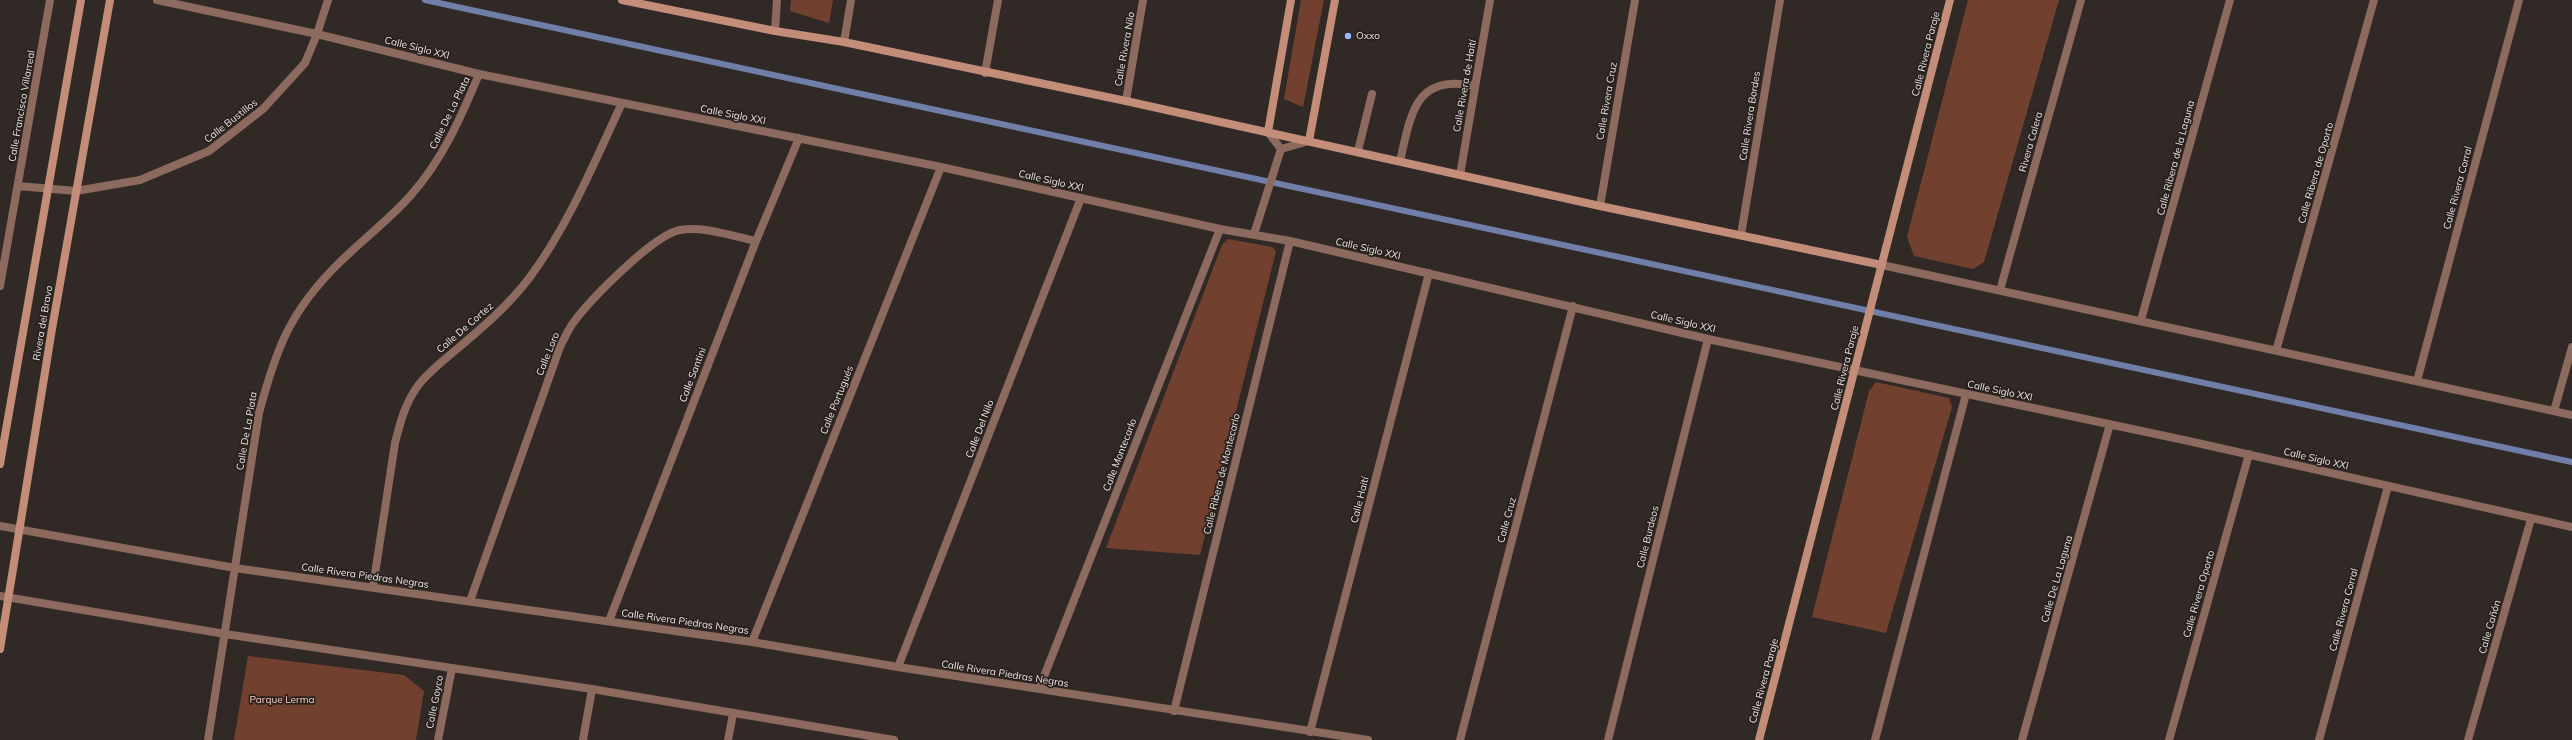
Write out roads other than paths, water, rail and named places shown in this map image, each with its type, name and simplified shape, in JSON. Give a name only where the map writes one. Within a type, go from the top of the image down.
[{"type":"street","name":"Calle Francisco Villarreal","points":[[0,286],[50,0]]},
{"type":"street","name":"Rivera del Bravo","points":[[0,464],[81,0]]},
{"type":"street","name":"Rivera del Bravo","points":[[0,649],[4,596],[19,529],[110,0]]},
{"type":"street","name":"Calle Siglo XXI","points":[[157,0],[317,34],[479,74],[941,167],[1220,229],[1290,241],[1708,339],[2249,454],[2572,528]]},
{"type":"street","points":[[622,0],[775,31],[844,42],[985,74],[1126,101],[1358,151],[1600,206],[2141,320],[2276,352],[2572,415]]},
{"type":"street","points":[[775,31],[777,0]]},
{"type":"street","points":[[844,42],[851,0]]},
{"type":"street","points":[[985,74],[998,0]]},
{"type":"street","name":"Calle Rivera Nilo","points":[[1126,101],[1143,0]]},
{"type":"street","points":[[1254,234],[1280,152],[1268,132],[1290,0]]},
{"type":"street","points":[[1309,141],[1335,0]]},
{"type":"street","name":"Calle Rivera de Haití","points":[[1460,175],[1490,0]]},
{"type":"street","name":"Calle Rivera Cruz","points":[[1600,206],[1634,0]]},
{"type":"street","name":"Calle Rivera Bordes","points":[[1741,235],[1780,0]]},
{"type":"street","name":"Calle Rivera Paraje","points":[[1759,740],[1950,0]]},
{"type":"street","name":"Rivera Calera","points":[[2000,290],[2081,0]]},
{"type":"street","name":"Calle Ribera de la Laguna","points":[[2141,320],[2230,0]]},
{"type":"street","name":"Calle Ribera de Oporto","points":[[2276,352],[2374,0]]},
{"type":"street","name":"Calle Rivera Corral","points":[[2417,381],[2519,0]]},
{"type":"street","name":"Calle Bustillos","points":[[18,186],[76,191],[140,180],[209,151],[263,109],[288,84],[305,63],[327,4]]},
{"type":"street","name":"Calle De La Plata","points":[[208,740],[259,413],[272,361],[287,328],[310,294],[338,263],[393,214],[424,179],[444,150],[479,74]]},
{"type":"street","points":[[1400,161],[1411,115],[1418,101],[1433,88],[1456,82],[1475,86]]},
{"type":"street","points":[[1358,151],[1372,94]]},
{"type":"street","name":"Calle De Cortez","points":[[374,587],[395,443],[400,422],[409,400],[418,386],[438,365],[498,313],[551,248],[575,203],[622,103]]},
{"type":"street","name":"Calle Santini","points":[[609,621],[756,240],[799,138]]},
{"type":"street","points":[[1280,152],[1309,141]]},
{"type":"street","name":"Calle Portugués","points":[[752,642],[941,167]]},
{"type":"street","name":"Calle Del Nilo","points":[[898,667],[1082,198]]},
{"type":"street","name":"Calle Loro","points":[[470,600],[560,347],[572,324],[613,280],[669,233],[695,229],[756,240]]},
{"type":"street","name":"Calle Montecarlo","points":[[1039,689],[1220,229]]},
{"type":"street","name":"Calle Ribera de Montecarlo","points":[[1174,711],[1290,241]]},
{"type":"street","name":"Calle Haití","points":[[1310,732],[1429,273]]},
{"type":"street","name":"Calle Cruz","points":[[1460,740],[1572,306]]},
{"type":"street","name":"Calle Burdeos","points":[[1608,740],[1708,339]]},
{"type":"street","points":[[2554,411],[2572,347]]},
{"type":"street","points":[[1875,740],[1966,394]]},
{"type":"street","name":"Calle De La Laguna","points":[[2022,740],[2110,424]]},
{"type":"street","name":"Calle Rivera Oporto","points":[[2169,740],[2249,454]]},
{"type":"street","name":"Calle Rivera Corral","points":[[2319,740],[2388,486]]},
{"type":"street","name":"Calle Cañón","points":[[2468,740],[2531,519]]},
{"type":"street","name":"Calle Rivera Piedras Negras","points":[[0,526],[235,568],[470,600],[752,642],[1174,711],[1368,740]]},
{"type":"street","points":[[4,596],[225,634],[592,689],[868,738],[894,740]]},
{"type":"street","name":"Calle Goyco","points":[[438,740],[452,668]]},
{"type":"street","points":[[583,740],[592,689]]},
{"type":"street","points":[[728,740],[733,714]]},
{"type":"waterway","points":[[425,0],[2572,462]]},
{"type":"place","name":"Oxxo","points":[[1348,36]]},
{"type":"park label","name":"Parque Lerma","points":[[282,700]]}]
